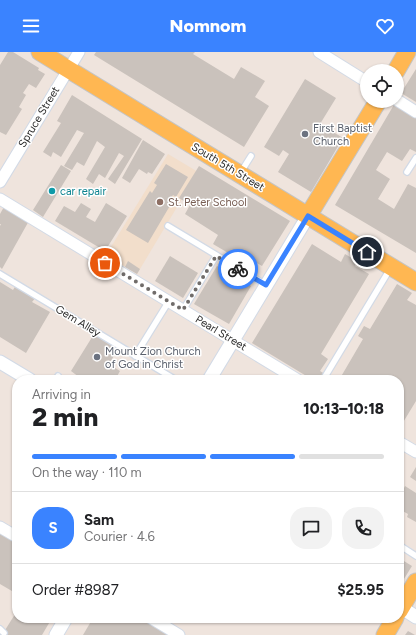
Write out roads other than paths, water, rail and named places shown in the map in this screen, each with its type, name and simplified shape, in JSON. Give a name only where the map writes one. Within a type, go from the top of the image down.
[{"type":"main road","name":"South 5th Street","points":[[40,52],[416,282]]},
{"type":"main road","points":[[400,64],[408,52]]},
{"type":"main road","points":[[308,216],[374,108]]},
{"type":"main road","points":[[404,601],[416,582]]},
{"type":"main road","points":[[385,635],[391,623]]},
{"type":"street","name":"Spruce Street","points":[[0,182],[79,52]]},
{"type":"street","points":[[319,52],[360,78]]},
{"type":"street","points":[[404,104],[416,112]]},
{"type":"street","name":"Pearl Street","points":[[0,199],[290,375]]},
{"type":"street","points":[[212,375],[308,216]]},
{"type":"street","points":[[0,362],[22,375]]},
{"type":"street","points":[[404,445],[416,452]]},
{"type":"street","points":[[0,527],[12,534]]},
{"type":"street","points":[[404,612],[416,616]]},
{"type":"street","points":[[56,635],[63,623]]},
{"type":"street","points":[[159,623],[179,635]]},
{"type":"lane","points":[[240,174],[251,156]]},
{"type":"lane","points":[[407,172],[416,158]]},
{"type":"lane","points":[[168,226],[266,285]]},
{"type":"lane","points":[[183,310],[216,256]]},
{"type":"lane","points":[[326,375],[391,267]]},
{"type":"lane","name":"Gem Alley","points":[[0,274],[167,375]]},
{"type":"lane","points":[[135,356],[169,301]]},
{"type":"lane","points":[[404,548],[416,556]]},
{"type":"place","name":"First Baptist Church","points":[[305,134]]},
{"type":"place","name":"car repair","points":[[52,191]]},
{"type":"place","name":"St. Peter School","points":[[160,202]]},
{"type":"place","name":"Mount Zion Church of God in Christ","points":[[97,357]]}]
